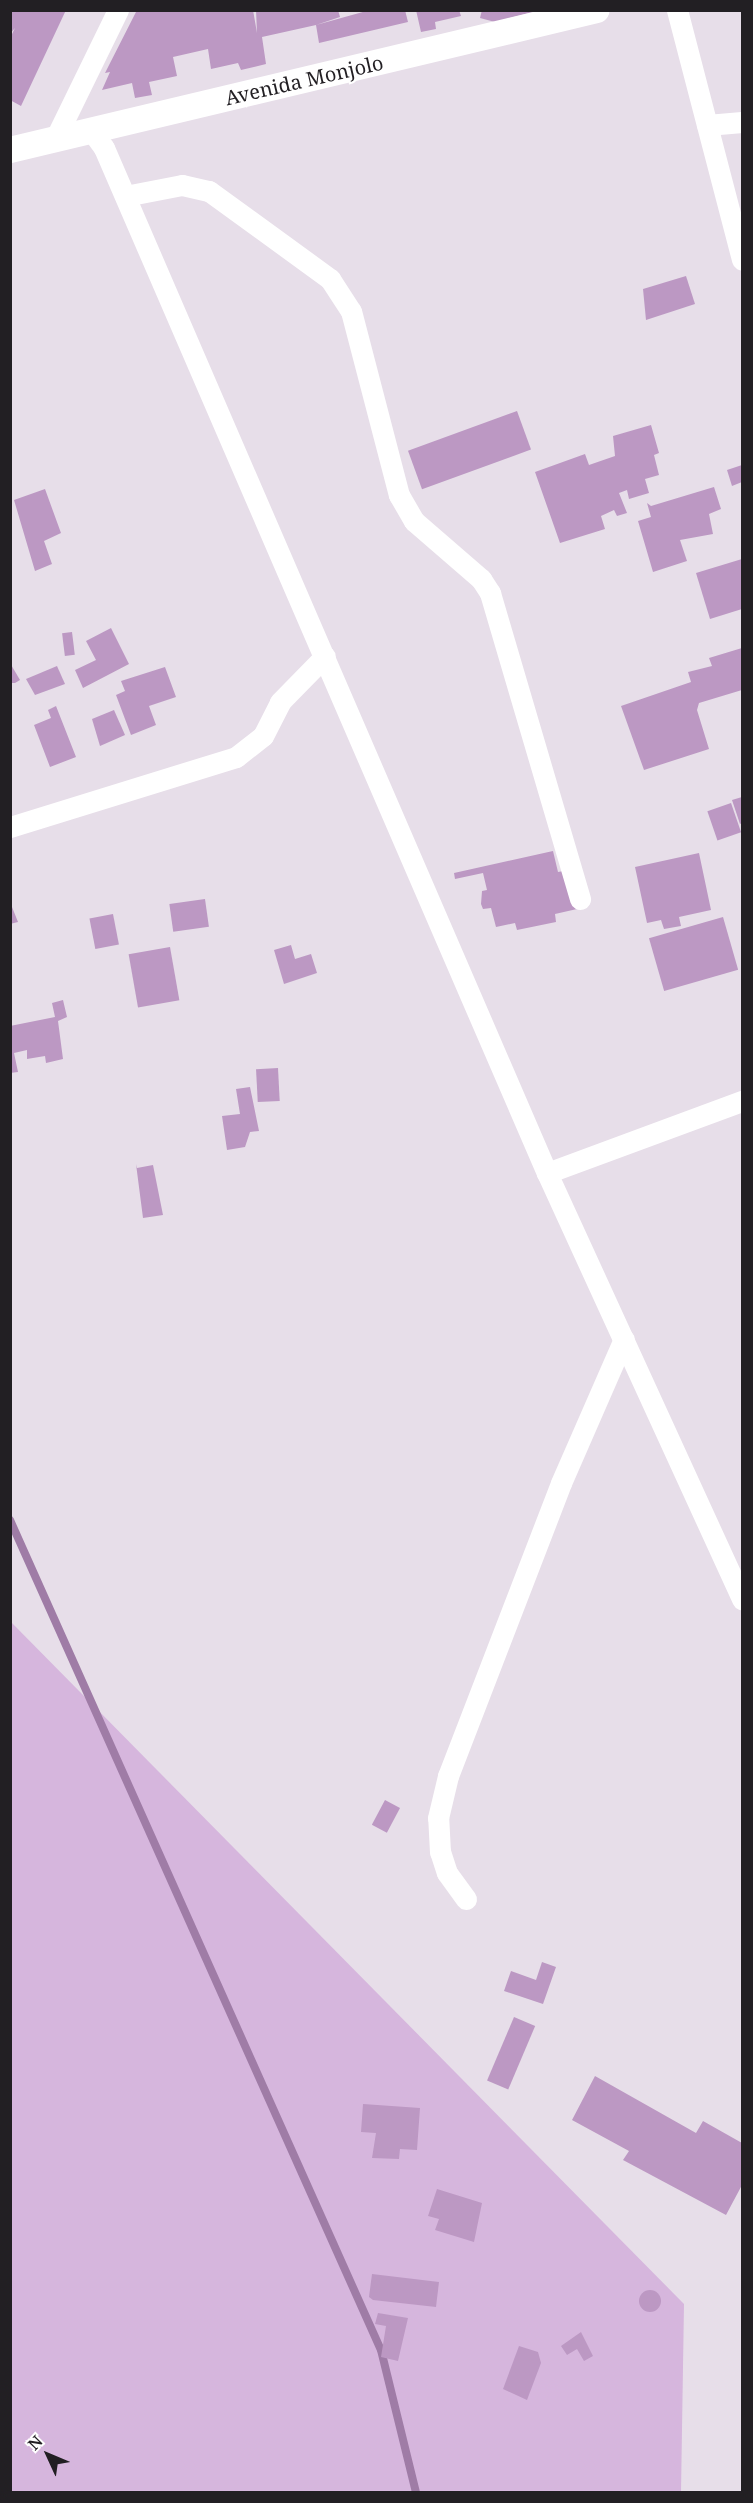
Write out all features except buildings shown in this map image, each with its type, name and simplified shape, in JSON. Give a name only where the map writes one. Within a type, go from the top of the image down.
[{"type":"street","points":[[55,139],[118,10]]},
{"type":"street","name":"Avenida Monjolo","points":[[10,150],[557,16],[597,10]]},
{"type":"street","points":[[677,10],[742,260]]},
{"type":"street","points":[[707,125],[742,122]]},
{"type":"street","points":[[91,130],[104,148],[125,196],[547,1173],[742,1599]]},
{"type":"street","points":[[125,196],[182,185],[209,191],[330,279],[351,311],[399,495],[414,521],[481,579],[490,593],[580,899]]},
{"type":"street","points":[[10,827],[236,757],[263,736],[280,702],[325,656]]},
{"type":"street","points":[[547,1173],[742,1101]]},
{"type":"street","points":[[466,1899],[447,1873],[440,1852],[438,1818],[448,1776],[561,1483],[624,1340]]},
{"type":"shaded area","points":[[10,1621],[684,2304],[681,2492],[11,2492]]},
{"type":"waterway","points":[[10,1520],[381,2350],[416,2492]]}]
